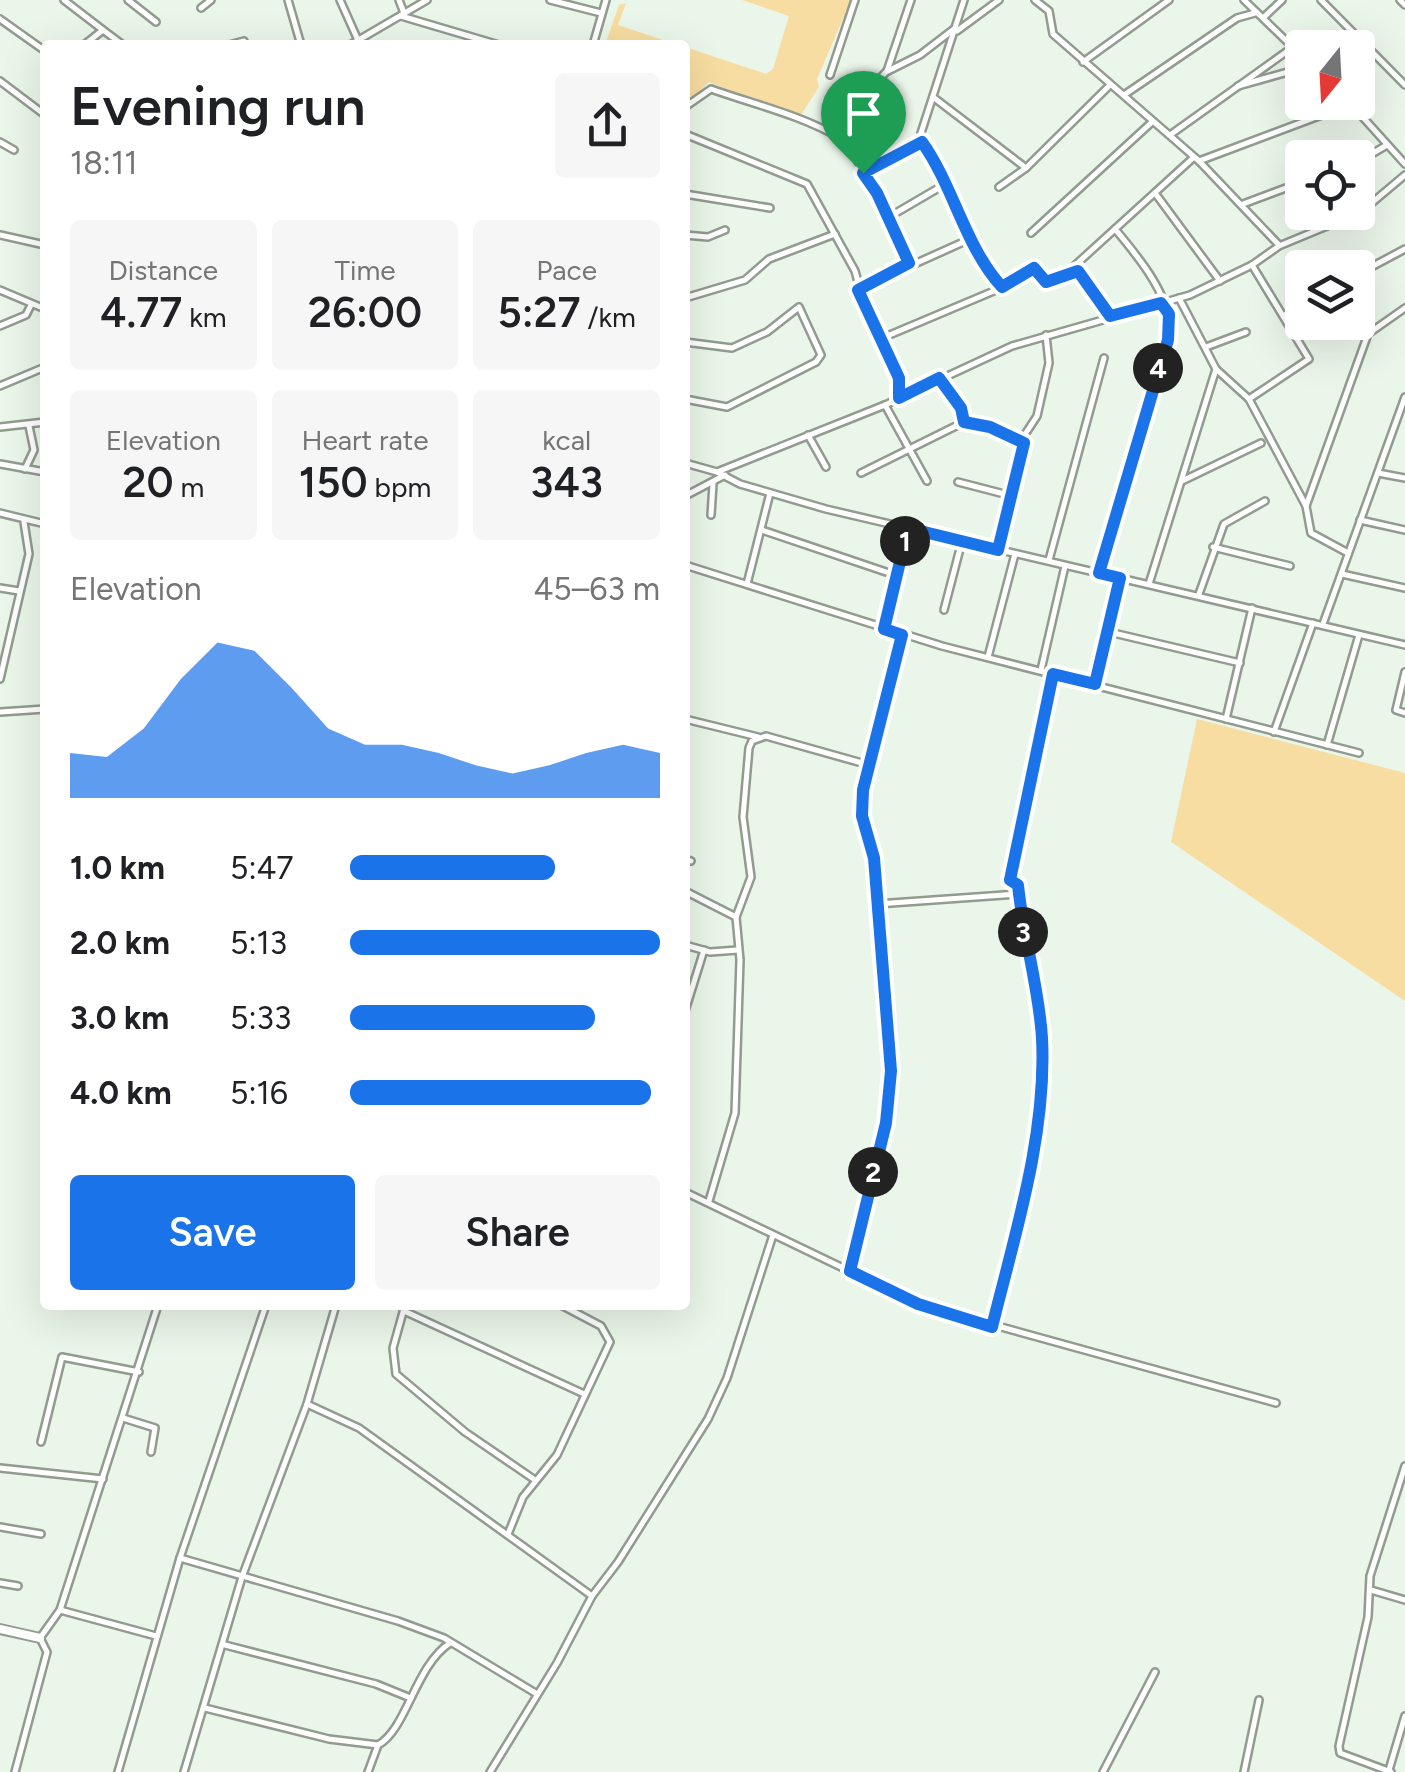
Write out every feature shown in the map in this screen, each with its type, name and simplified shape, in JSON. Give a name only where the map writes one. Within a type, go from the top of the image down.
[{"type":"street","points":[[64,0],[116,40]]},
{"type":"street","points":[[128,0],[156,22]]},
{"type":"street","points":[[201,8],[211,0]]},
{"type":"street","points":[[288,0],[300,40]]},
{"type":"street","points":[[340,0],[358,38]]},
{"type":"street","points":[[399,0],[402,14]]},
{"type":"street","points":[[356,40],[427,0]]},
{"type":"street","points":[[550,0],[602,13]]},
{"type":"street","points":[[594,40],[606,0]]},
{"type":"street","points":[[830,75],[854,0]]},
{"type":"street","points":[[888,71],[912,0]]},
{"type":"street","points":[[964,0],[922,142],[970,239],[1002,287]]},
{"type":"street","points":[[827,118],[854,106],[888,71],[920,55],[999,0]]},
{"type":"street","points":[[1036,0],[1049,11],[1053,34],[1243,204],[1279,246]]},
{"type":"street","points":[[1083,62],[1169,0]]},
{"type":"street","points":[[1244,0],[1285,39]]},
{"type":"street","points":[[1263,18],[1282,0]]},
{"type":"street","points":[[1322,0],[1405,86]]},
{"type":"street","points":[[1124,95],[1237,18],[1256,13]]},
{"type":"street","points":[[402,14],[483,40]]},
{"type":"street","points":[[0,18],[40,47]]},
{"type":"street","points":[[90,40],[102,30]]},
{"type":"street","points":[[1169,136],[1285,52]]},
{"type":"street","points":[[1234,86],[1285,72]]},
{"type":"street","points":[[0,81],[40,110]]},
{"type":"street","points":[[999,187],[1026,168],[1110,84]]},
{"type":"street","points":[[690,103],[711,88],[757,100],[845,140],[889,217],[907,256],[907,267]]},
{"type":"street","points":[[933,97],[1026,168]]},
{"type":"street","points":[[880,340],[1002,287],[1034,268],[1046,282],[1072,269],[1196,160],[1304,120]]},
{"type":"street","points":[[1365,120],[1405,164]]},
{"type":"street","points":[[1031,233],[1152,122]]},
{"type":"street","points":[[690,136],[807,184],[855,271],[858,290],[899,378],[899,398]]},
{"type":"street","points":[[0,142],[14,150]]},
{"type":"street","points":[[863,173],[922,142]]},
{"type":"street","points":[[1375,153],[1387,146]]},
{"type":"street","points":[[717,472],[1046,335],[1220,282],[1279,246],[1361,212],[1405,175]]},
{"type":"street","points":[[889,217],[942,186],[949,190]]},
{"type":"street","points":[[1243,204],[1285,188]]},
{"type":"street","points":[[1156,192],[1220,282]]},
{"type":"street","points":[[690,195],[770,208]]},
{"type":"street","points":[[1099,573],[1168,340],[1169,314],[1150,277],[1115,228]]},
{"type":"street","points":[[690,236],[708,238],[725,230]]},
{"type":"street","points":[[690,296],[745,280],[769,260],[835,234]]},
{"type":"street","points":[[0,235],[40,244]]},
{"type":"street","points":[[858,290],[970,239]]},
{"type":"street","points":[[1375,265],[1405,248]]},
{"type":"street","points":[[1252,265],[1267,295],[1285,313]]},
{"type":"street","points":[[1072,269],[1078,271],[1110,316]]},
{"type":"street","points":[[0,290],[39,308]]},
{"type":"street","points":[[1179,297],[1216,369],[1249,399],[1306,506],[1311,533],[1348,553]]},
{"type":"street","points":[[690,343],[732,348],[767,332],[798,307],[820,355],[816,362],[727,407],[690,399]]},
{"type":"street","points":[[0,326],[39,308]]},
{"type":"street","points":[[1375,329],[1405,308]]},
{"type":"street","points":[[1206,347],[1246,332]]},
{"type":"street","points":[[998,550],[1022,439],[1037,416],[1049,363],[1046,335]]},
{"type":"street","points":[[1249,399],[1309,359],[1299,340]]},
{"type":"street","points":[[1306,506],[1366,340]]},
{"type":"street","points":[[1049,560],[1104,358]]},
{"type":"street","points":[[0,386],[40,369]]},
{"type":"street","points":[[1149,584],[1216,369]]},
{"type":"street","points":[[939,378],[961,408],[964,422]]},
{"type":"street","points":[[1323,625],[1405,397]]},
{"type":"street","points":[[885,405],[927,481]]},
{"type":"street","points":[[861,473],[964,422],[1022,439]]},
{"type":"street","points":[[0,428],[40,423]]},
{"type":"street","points":[[25,470],[34,450],[30,426]]},
{"type":"street","points":[[808,435],[826,467]]},
{"type":"street","points":[[1182,481],[1261,443]]},
{"type":"street","points":[[0,464],[40,472]]},
{"type":"street","points":[[690,464],[727,474],[740,484],[770,493],[908,528],[1405,645]]},
{"type":"street","points":[[1377,472],[1405,478]]},
{"type":"street","points":[[690,493],[727,474]]},
{"type":"street","points":[[711,516],[714,481]]},
{"type":"street","points":[[958,482],[1012,496]]},
{"type":"street","points":[[747,584],[770,493]]},
{"type":"street","points":[[1199,594],[1212,547],[1224,524],[1265,501]]},
{"type":"street","points":[[0,512],[40,524]]},
{"type":"street","points":[[1360,520],[1405,530]]},
{"type":"street","points":[[0,680],[4,643],[29,554],[24,522]]},
{"type":"street","points":[[884,629],[908,528]]},
{"type":"street","points":[[762,530],[898,576]]},
{"type":"street","points":[[944,610],[962,541]]},
{"type":"street","points":[[1212,547],[1290,566]]},
{"type":"street","points":[[988,657],[1015,554]]},
{"type":"street","points":[[1041,670],[1065,564]]},
{"type":"street","points":[[690,567],[902,635],[1359,753]]},
{"type":"street","points":[[1342,574],[1405,588]]},
{"type":"street","points":[[1095,684],[1120,578]]},
{"type":"street","points":[[0,588],[19,592]]},
{"type":"street","points":[[1226,719],[1252,608]]},
{"type":"street","points":[[1274,732],[1314,622]]},
{"type":"street","points":[[1105,632],[1240,662]]},
{"type":"street","points":[[850,1271],[890,1095],[891,1035],[874,858],[862,816],[870,765],[902,635]]},
{"type":"street","points":[[1327,745],[1359,635]]},
{"type":"street","points":[[1405,672],[1396,710],[1405,713]]},
{"type":"street","points":[[992,1327],[1031,1159],[1042,1061],[1042,1035],[1018,885],[1010,880],[1016,832],[1053,674]]},
{"type":"street","points":[[0,712],[40,709]]},
{"type":"street","points":[[690,721],[870,765]]},
{"type":"street","points":[[708,1202],[735,1114],[736,917],[751,885],[743,817],[749,748],[758,737]]},
{"type":"street","points":[[690,894],[736,917]]},
{"type":"street","points":[[876,904],[1019,894]]},
{"type":"street","points":[[690,946],[738,950]]},
{"type":"street","points":[[690,995],[704,950]]},
{"type":"street","points":[[690,1194],[918,1304],[1276,1403]]},
{"type":"street","points":[[490,1772],[592,1596],[618,1562],[716,1403],[773,1235]]},
{"type":"street","points":[[40,1638],[60,1610],[157,1310]]},
{"type":"street","points":[[118,1772],[180,1558],[264,1310]]},
{"type":"street","points":[[184,1772],[242,1578],[307,1404],[335,1310]]},
{"type":"street","points":[[404,1310],[394,1348],[396,1374],[465,1432],[535,1480]]},
{"type":"street","points":[[409,1310],[582,1392]]},
{"type":"street","points":[[508,1534],[512,1517],[535,1480],[557,1455],[582,1392],[610,1342],[609,1334],[569,1310]]},
{"type":"street","points":[[42,1442],[62,1357],[138,1372]]},
{"type":"street","points":[[307,1404],[358,1428],[592,1596]]},
{"type":"street","points":[[123,1418],[155,1428],[151,1452]]},
{"type":"street","points":[[1405,1466],[1380,1540],[1340,1753],[1390,1772],[1405,1718]]},
{"type":"street","points":[[0,1468],[103,1479]]},
{"type":"street","points":[[0,1527],[41,1534]]},
{"type":"street","points":[[180,1558],[352,1606],[451,1642],[537,1694]]},
{"type":"street","points":[[0,1583],[18,1586]]},
{"type":"street","points":[[1371,1590],[1405,1600]]},
{"type":"street","points":[[60,1610],[156,1636]]},
{"type":"street","points":[[0,1629],[40,1638]]},
{"type":"street","points":[[13,1772],[47,1652],[40,1638]]},
{"type":"street","points":[[204,1708],[329,1739],[378,1745],[391,1738],[408,1697],[442,1648],[451,1642]]},
{"type":"street","points":[[225,1645],[376,1684],[408,1697]]},
{"type":"street","points":[[1103,1772],[1155,1672]]},
{"type":"street","points":[[1244,1772],[1259,1700]]},
{"type":"street","points":[[368,1772],[378,1745]]},
{"type":"shaded area","points":[[742,0],[851,0],[817,79],[819,87],[799,118],[709,82],[690,100],[690,49],[766,74],[773,69],[789,16]]},
{"type":"shaded area","points":[[626,3],[618,25],[663,40],[607,40],[619,5]]},
{"type":"shaded area","points":[[1197,719],[1405,773],[1405,1001],[1171,842]]},
{"type":"route","points":[[922,142],[953,192],[970,239],[1002,287],[1020,280],[1034,268],[1046,282],[1072,269],[1097,294],[1110,316],[1150,303],[1161,303],[1169,314],[1168,340],[1144,411],[1123,504],[1114,515],[1099,573],[1120,578],[1095,684],[1053,674],[1016,832],[1010,880],[1018,885],[1042,1035],[1042,1061],[1031,1159],[992,1327],[918,1304],[850,1271],[890,1095],[891,1035],[880,965],[874,858],[862,816],[863,790],[902,635],[884,629],[908,528],[998,550],[1024,443],[990,427],[964,422],[961,408],[939,378],[899,398],[899,378],[858,290],[909,263],[877,193],[863,173],[902,148],[922,142]]}]
